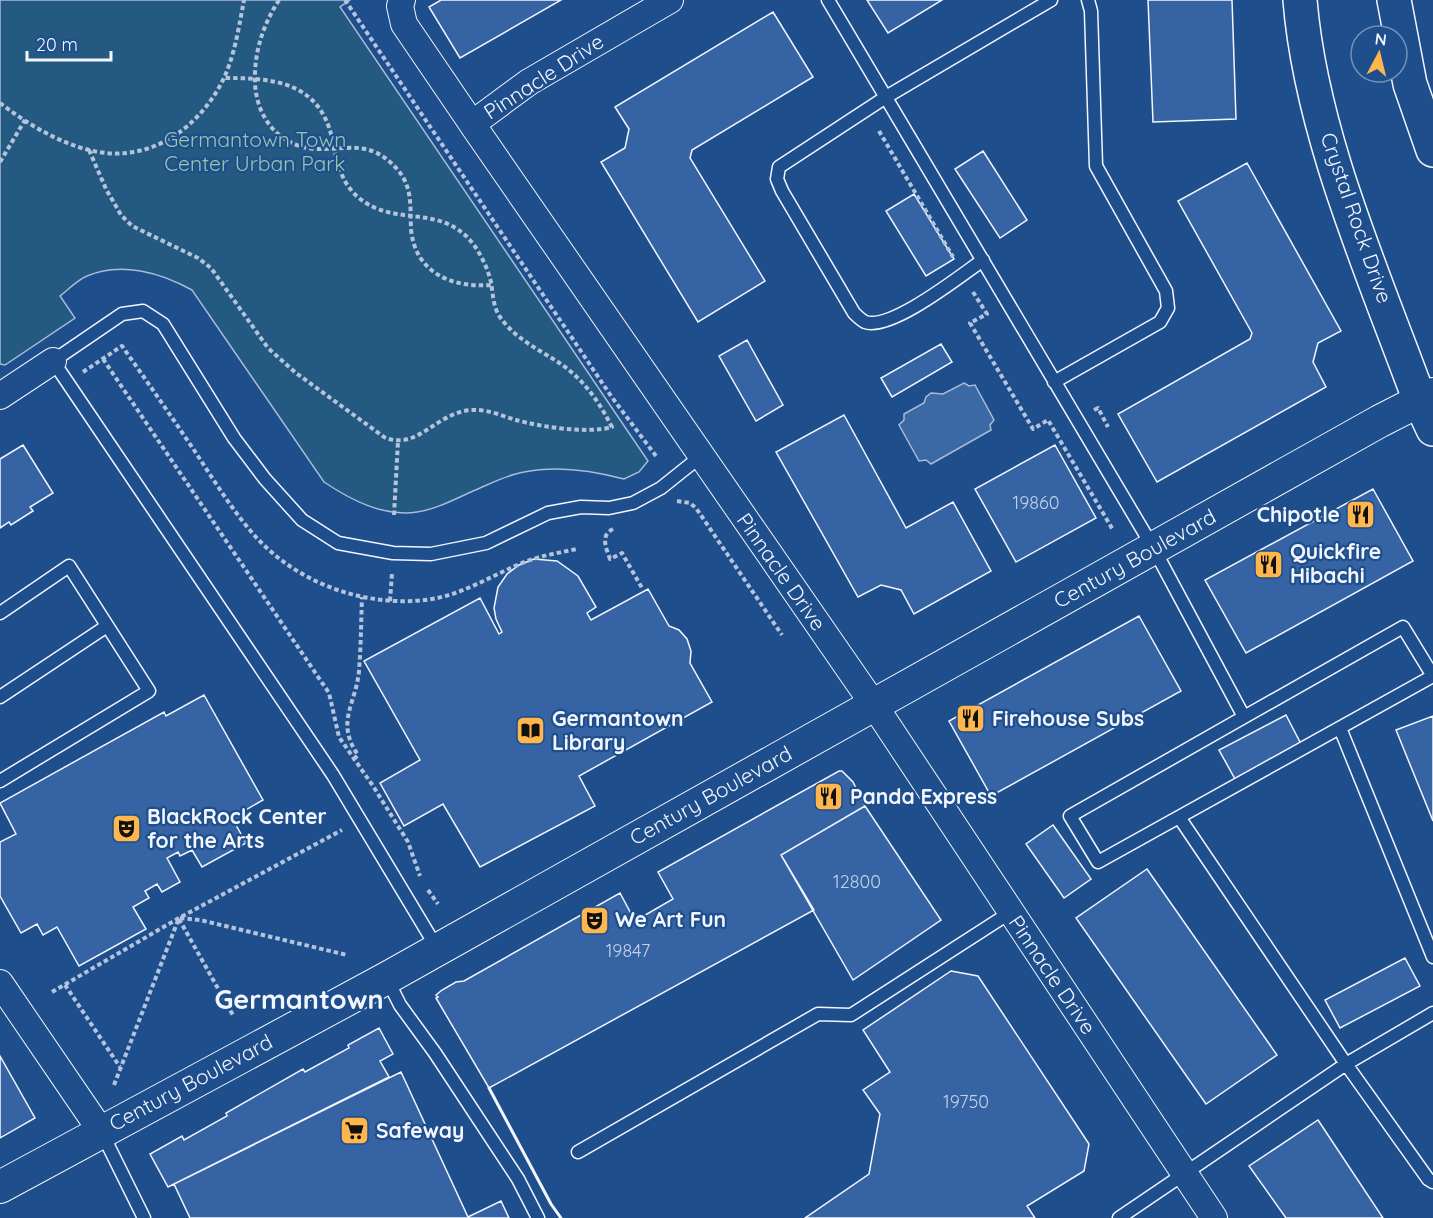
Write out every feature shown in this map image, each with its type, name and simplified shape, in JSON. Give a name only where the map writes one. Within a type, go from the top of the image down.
[{"type":"main road","name":"Crystal Rock Drive","points":[[1300,0],[1313,83],[1340,182],[1430,406]]},
{"type":"main road","points":[[1394,0],[1410,84],[1433,150]]},
{"type":"street","points":[[402,0],[400,6],[404,24],[472,124]]},
{"type":"street","name":"Pinnacle Drive","points":[[670,0],[529,82],[472,124],[874,705],[1214,1218]]},
{"type":"street","points":[[0,396],[53,361]]},
{"type":"street","name":"Century Boulevard","points":[[0,1187],[387,978],[1370,427],[1430,406]]},
{"type":"street","points":[[1,985],[101,1131]]},
{"type":"lane","points":[[828,0],[1154,549],[1244,717]]},
{"type":"lane","points":[[983,260],[908,311],[877,323],[864,322],[854,313],[782,191],[777,178],[779,167],[886,97],[1051,0]]},
{"type":"lane","points":[[1054,382],[1160,322],[1168,308],[1166,291],[1096,166],[1089,0]]},
{"type":"lane","points":[[437,949],[333,775],[53,361],[122,314],[143,311],[163,324],[234,438],[265,479],[302,520],[338,543],[393,553],[431,554],[486,543],[548,513],[581,507],[609,508],[633,503],[660,488],[701,456]]},
{"type":"lane","points":[[0,613],[69,566],[149,691],[0,781]]},
{"type":"lane","points":[[0,697],[107,626]]},
{"type":"lane","points":[[1403,627],[1433,676],[1340,728],[1098,862],[1070,816],[1403,627]]},
{"type":"lane","points":[[1340,728],[1433,957]]},
{"type":"lane","points":[[1179,817],[1346,1064],[1428,1179],[1433,1182]]},
{"type":"lane","points":[[578,1152],[818,1014],[851,1015],[1011,912]]},
{"type":"lane","points":[[387,978],[400,1005],[435,1053],[518,1179],[538,1218]]},
{"type":"lane","points":[[1119,1218],[1346,1064],[1433,1013]]},
{"type":"lane","points":[[101,1131],[144,1218]]},
{"type":"path","points":[[0,103],[42,131],[89,150],[111,153],[144,150],[166,142],[200,115],[212,100],[224,78],[239,28],[244,0]]},
{"type":"path","points":[[279,0],[262,33],[257,52],[255,78],[263,117],[273,130],[293,144],[317,149],[361,148],[386,158],[398,170],[406,183],[411,197],[411,230],[417,251],[432,271],[461,285],[491,285]]},
{"type":"path","points":[[345,0],[611,396],[656,456]]},
{"type":"path","points":[[89,150],[106,189],[121,215],[132,226],[198,258],[211,268],[268,348],[296,373],[384,437],[398,441],[413,438],[449,415],[475,410],[488,411],[518,421],[585,430],[602,430],[612,427],[599,402],[580,380],[510,329],[499,315],[493,300],[485,262],[465,235],[444,222],[430,218],[393,215],[375,209],[358,197],[344,182],[328,124],[319,108],[306,94],[291,86],[271,80],[224,78]]},
{"type":"path","points":[[0,162],[25,120]]},
{"type":"path","points":[[879,131],[958,264]]},
{"type":"path","points":[[973,292],[987,314],[970,323],[1033,429],[1048,420],[1113,530]]},
{"type":"path","points":[[103,359],[329,693],[339,737],[408,842],[421,878]]},
{"type":"path","points":[[394,515],[398,441]]},
{"type":"path","points":[[675,501],[690,503],[696,508],[782,635]]},
{"type":"path","points":[[617,527],[609,531],[604,542],[610,559],[622,553],[642,588]]},
{"type":"path","points":[[390,601],[392,573]]},
{"type":"path","points":[[354,759],[357,755],[350,741],[347,721],[359,672],[362,597]]},
{"type":"path","points":[[52,992],[179,918],[349,826]]},
{"type":"path","points":[[426,886],[438,904]]},
{"type":"path","points":[[179,918],[200,920],[346,955]]},
{"type":"path","points":[[179,918],[234,1017]]},
{"type":"path","points":[[114,1085],[179,918]]},
{"type":"path","points":[[64,985],[120,1067]]},
{"type":"green space","name":"Germantown Town Center Urban Park","points":[[0,0],[350,0],[340,7],[648,461],[639,472],[624,479],[587,471],[537,470],[517,473],[424,511],[392,512],[368,506],[324,482],[192,290],[141,271],[113,269],[80,280],[60,296],[75,318],[5,365],[0,364]]},
{"type":"shaded area","points":[[964,383],[969,386],[975,385],[994,420],[990,425],[991,430],[931,464],[926,460],[919,461],[899,425],[904,420],[904,414],[924,403],[926,397],[931,393],[943,394]]},
{"type":"building","points":[[441,0],[561,0],[460,58],[429,7]]},
{"type":"building","points":[[867,0],[942,0],[888,33]]},
{"type":"building","points":[[1148,0],[1232,0],[1236,119],[1153,122]]},
{"type":"building","points":[[773,12],[813,77],[692,150],[690,158],[765,281],[698,322],[601,162],[625,148],[629,129],[615,107]]},
{"type":"building","points":[[983,151],[1027,220],[1000,238],[955,169]]},
{"type":"building","points":[[1247,163],[1341,331],[1318,343],[1313,362],[1326,387],[1157,482],[1118,414],[1250,339],[1252,333],[1178,201]]},
{"type":"building","points":[[914,194],[954,259],[926,276],[886,211]]},
{"type":"building","points":[[747,340],[783,405],[756,421],[719,356]]},
{"type":"building","points":[[941,344],[952,362],[892,397],[881,378]]},
{"type":"building","points":[[844,415],[906,528],[953,502],[991,571],[914,614],[901,590],[881,585],[858,597],[776,452]]},
{"type":"building","points":[[23,445],[53,493],[30,507],[33,511],[11,525],[9,522],[0,528],[0,459]]},
{"type":"building","points":[[1055,445],[1096,518],[1016,562],[975,489]]},
{"type":"building","points":[[1373,489],[1413,561],[1246,653],[1205,580]]},
{"type":"building","name":"Germantown Library","points":[[534,559],[557,561],[578,576],[596,607],[587,613],[591,620],[648,589],[669,626],[679,630],[687,639],[691,651],[690,663],[712,702],[579,776],[595,806],[480,867],[443,804],[404,826],[380,783],[420,760],[364,661],[480,598],[499,634],[502,632],[494,608],[498,587],[507,574],[519,565]]},
{"type":"building","points":[[1139,616],[1181,691],[991,796],[949,721]]},
{"type":"building","name":"BlackRock Center for the Arts","points":[[204,695],[263,800],[242,812],[246,819],[236,825],[246,843],[202,867],[192,850],[180,856],[178,852],[167,858],[180,882],[162,892],[157,884],[145,891],[149,898],[133,907],[146,929],[79,966],[57,927],[43,935],[37,924],[21,933],[0,896],[0,842],[16,834],[0,803],[164,712],[166,716]]},
{"type":"building","points":[[1286,715],[1301,744],[1235,779],[1219,750]]},
{"type":"building","points":[[1433,716],[1433,821],[1396,730]]},
{"type":"building","points":[[842,771],[853,782],[865,806],[781,855],[814,910],[489,1088],[436,995],[620,893],[635,921],[673,899],[658,872]]},
{"type":"building","points":[[865,806],[941,920],[853,980],[781,855]]},
{"type":"building","points":[[1053,825],[1091,879],[1064,898],[1026,844]]},
{"type":"building","points":[[1147,869],[1277,1055],[1206,1104],[1076,918]]},
{"type":"building","points":[[1405,958],[1420,986],[1340,1028],[1325,1000]]},
{"type":"building","points":[[951,971],[978,976],[1089,1144],[1084,1171],[1027,1206],[1035,1218],[805,1218],[869,1174],[880,1114],[863,1090],[890,1072],[863,1030]]},
{"type":"building","points":[[379,1028],[393,1054],[380,1061],[389,1077],[168,1187],[150,1154],[182,1136],[184,1140],[227,1116],[226,1113],[303,1069],[305,1072],[349,1048],[348,1045]]},
{"type":"building","points":[[0,1056],[35,1118],[0,1138]]},
{"type":"building","name":"Safeway","points":[[401,1072],[468,1217],[501,1201],[509,1218],[190,1218],[174,1184]]},
{"type":"building","points":[[1318,1120],[1383,1218],[1286,1218],[1249,1166]]},
{"type":"wall","points":[[489,1088],[551,1204],[561,1218]]},
{"type":"place","name":"Chipotle","points":[[1361,515]]},
{"type":"place","name":"Quickfire Hibachi","points":[[1269,564]]},
{"type":"place","name":"Firehouse Subs","points":[[971,719]]},
{"type":"place","name":"Germantown Library","points":[[531,731]]},
{"type":"place","name":"Panda Express","points":[[829,797]]},
{"type":"place","name":"BlackRock Center for the Arts","points":[[126,829]]},
{"type":"place","name":"We Art Fun","points":[[594,920]]},
{"type":"place","name":"Safeway","points":[[355,1131]]},
{"type":"district","name":"Germantown","points":[[299,1000]]}]
